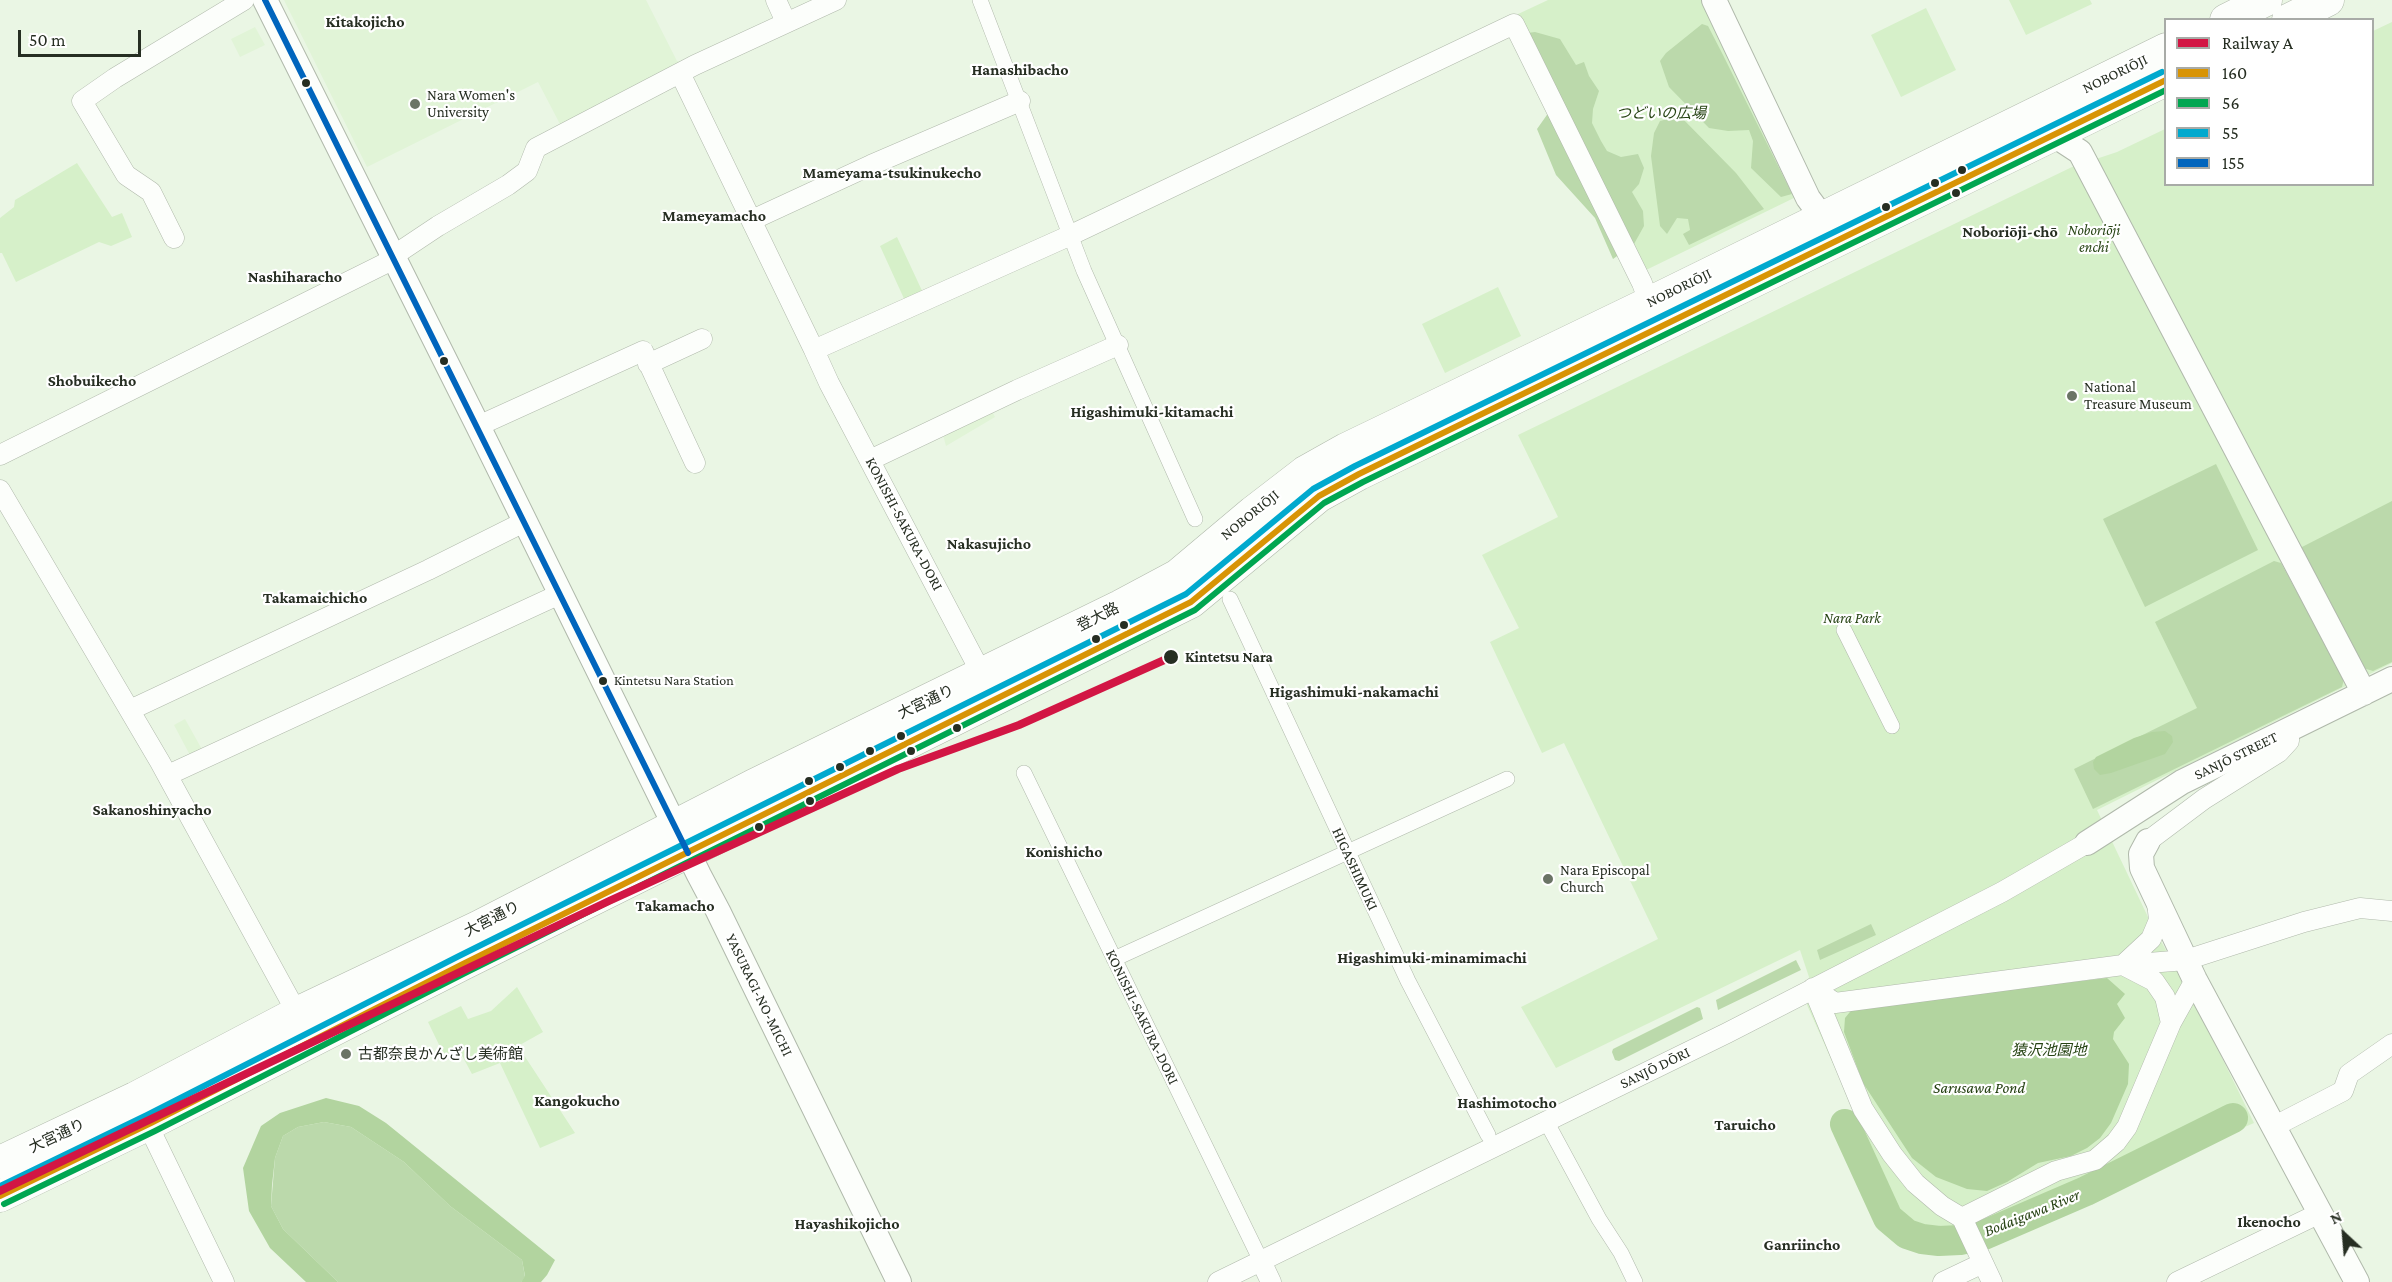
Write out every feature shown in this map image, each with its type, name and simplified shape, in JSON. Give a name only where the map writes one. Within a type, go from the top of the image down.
[{"type":"highway","points":[[2230,18],[2266,0]]},
{"type":"highway","points":[[2292,18],[2328,0]]},
{"type":"highway","name":"NOBORIŌJI","points":[[1353,461],[2048,122],[2164,50]]},
{"type":"highway","name":"NOBORIŌJI","points":[[2048,122],[2164,81]]},
{"type":"highway","name":"登大路","points":[[989,687],[1178,575],[1305,472],[1353,461]]},
{"type":"highway","name":"大宮通り","points":[[0,1196],[297,1014],[478,927],[675,825],[989,687]]},
{"type":"highway","name":"大宮通り","points":[[0,1162],[141,1111],[452,969],[688,853],[989,687]]},
{"type":"street","points":[[174,238],[151,192],[126,175],[82,101],[115,78],[244,0]]},
{"type":"street","name":"YASURAGI-NO-MICHI","points":[[265,0],[718,911],[899,1282]]},
{"type":"street","points":[[776,0],[786,22]]},
{"type":"street","points":[[0,455],[374,270],[438,226],[508,185],[527,171],[536,148],[680,73],[836,0]]},
{"type":"street","points":[[980,0],[1084,271],[1195,519]]},
{"type":"street","points":[[1714,0],[1808,198],[1828,229]]},
{"type":"street","points":[[814,350],[1071,234],[1514,24],[1650,316]]},
{"type":"street","name":"KONISHI-SAKURA-DORI","points":[[680,73],[829,383],[968,651],[989,687]]},
{"type":"street","points":[[752,220],[871,165],[1020,101]]},
{"type":"street","points":[[2048,122],[2080,152],[2364,693]]},
{"type":"street","points":[[648,364],[702,339]]},
{"type":"street","points":[[870,460],[1118,345]]},
{"type":"street","points":[[478,426],[643,351],[695,463]]},
{"type":"street","points":[[0,490],[168,775],[297,1014]]},
{"type":"street","points":[[130,710],[418,575],[524,522]]},
{"type":"street","points":[[168,775],[560,594]]},
{"type":"street","name":"HIGASHIMUKI","points":[[1230,599],[1408,981],[1488,1136]]},
{"type":"street","points":[[1844,630],[1892,726]]},
{"type":"street","name":"SANJŌ STREET","points":[[2087,843],[2182,782],[2392,679]]},
{"type":"street","points":[[2289,730],[2289,741],[2279,752],[2204,799],[2148,841],[2141,854],[2142,868],[2191,970],[2357,1282]]},
{"type":"street","name":"KONISHI-SAKURA-DORI","points":[[1024,773],[1261,1261]]},
{"type":"street","points":[[1114,959],[1507,779]]},
{"type":"street","name":"SANJŌ DŌRI","points":[[1218,1282],[1813,988],[2002,892],[2087,843]]},
{"type":"street","points":[[2124,965],[2151,939],[2159,920],[2157,899]]},
{"type":"street","points":[[1813,988],[1835,1003],[2124,965],[2191,970],[2304,922],[2360,908],[2392,911]]},
{"type":"street","points":[[2124,965],[2154,981],[2164,997],[2171,1023]]},
{"type":"street","points":[[1963,1220],[2056,1171],[2095,1160],[2116,1142],[2127,1127],[2191,970]]},
{"type":"street","points":[[1813,988],[1863,1109],[1892,1154],[1927,1194],[1963,1220],[1992,1282]]},
{"type":"street","points":[[2273,1127],[2343,1091],[2349,1074],[2392,1044]]},
{"type":"street","points":[[141,1111],[224,1282]]},
{"type":"street","points":[[1546,1121],[1635,1282]]},
{"type":"street","points":[[2177,1282],[2320,1213]]},
{"type":"street","points":[[1943,1282],[1979,1254]]},
{"type":"street","points":[[1261,1261],[1271,1282]]},
{"type":"shaded area","name":"Nara Women's University","points":[[284,0],[646,0],[677,61],[689,63],[561,126],[538,82],[367,167]]},
{"type":"shaded area","points":[[1702,24],[1708,26],[1792,194],[1781,197],[1751,168],[1753,141],[1749,130],[1728,131],[1709,128],[1669,87],[1660,61],[1666,53]]},
{"type":"shaded area","points":[[255,27],[265,45],[240,57],[231,39]]},
{"type":"shaded area","points":[[1535,32],[1560,39],[1576,65],[1584,62],[1589,76],[1599,91],[1593,109],[1592,123],[1601,141],[1607,151],[1621,157],[1638,154],[1644,168],[1639,184],[1632,192],[1643,211],[1644,226],[1634,244],[1613,259],[1595,218],[1556,175],[1537,129],[1549,112],[1512,35]]},
{"type":"shaded area","points":[[1680,116],[1736,173],[1764,209],[1689,245],[1683,234],[1690,230],[1688,219],[1677,218],[1667,234],[1660,226],[1651,156],[1654,133],[1660,121]]},
{"type":"shaded area","points":[[990,407],[995,417],[946,446],[942,431]]},
{"type":"shaded area","points":[[2216,464],[2258,550],[2145,607],[2103,519]]},
{"type":"shaded area","points":[[2392,501],[2392,662],[2373,671],[2363,668],[2300,553],[2302,547]]},
{"type":"shaded area","points":[[2274,561],[2281,563],[2344,679],[2342,687],[2093,809],[2074,769],[2197,708],[2155,622]]},
{"type":"shaded area","points":[[185,719],[204,753],[192,759],[174,725]]},
{"type":"shaded area","points":[[1871,924],[1876,935],[1820,960],[1817,950]]},
{"type":"shaded area","points":[[1796,960],[1801,970],[1718,1010],[1716,1000]]},
{"type":"shaded area","points":[[1697,1007],[1700,1008],[1703,1019],[1619,1061],[1615,1060],[1613,1049]]},
{"type":"shaded area","points":[[324,1122],[351,1127],[404,1162],[450,1206],[522,1260],[525,1277],[521,1282],[338,1282],[283,1229],[271,1206],[275,1158],[283,1136],[298,1127]]},
{"type":"green space","name":"つどいの広場","points":[[1548,0],[1701,0],[1796,197],[1644,271],[1516,15]]},
{"type":"green space","points":[[2009,0],[2090,0],[2092,4],[2026,35]]},
{"type":"green space","points":[[1926,8],[1956,70],[1901,97],[1871,35]]},
{"type":"green space","name":"Nara Park","points":[[2392,22],[2392,663],[2097,810],[2148,917],[2202,1017],[2254,1123],[1979,1242],[1934,1245],[1916,1240],[1891,1227],[1837,1119],[1855,1113],[1807,1005],[1809,977],[1800,950],[1556,1068],[1521,1007],[1658,939],[1564,743],[1542,753],[1490,642],[1519,628],[1482,555],[1558,517],[1518,435],[2072,167],[2117,152],[2164,129],[2164,186],[2374,186],[2374,31]]},
{"type":"green space","points":[[77,163],[112,217],[122,213],[132,237],[111,246],[99,242],[16,282],[0,253],[0,218],[14,207],[15,200]]},
{"type":"green space","points":[[897,237],[924,295],[906,303],[880,246]]},
{"type":"green space","points":[[1498,287],[1521,336],[1445,373],[1422,324]]},
{"type":"green space","points":[[517,987],[543,1032],[518,1046],[575,1133],[540,1148],[500,1063],[472,1074],[459,1050],[444,1055],[428,1022],[461,1006],[468,1019],[491,1011]]},
{"type":"water","points":[[2165,731],[2172,736],[2173,742],[2165,754],[2111,773],[2100,775],[2094,769],[2093,762],[2096,757],[2134,738],[2152,732]]},
{"type":"water","name":"Sarusawa Pond","points":[[2107,978],[2125,994],[2117,1004],[2125,1018],[2114,1032],[2113,1039],[2129,1064],[2128,1084],[2111,1123],[2100,1138],[2087,1148],[2071,1156],[2038,1163],[1987,1191],[1967,1189],[1936,1177],[1912,1158],[1863,1083],[1844,1032],[1845,1018],[1854,1007]]},
{"type":"water","points":[[326,1098],[359,1106],[386,1123],[555,1260],[547,1275],[541,1282],[521,1282],[525,1276],[522,1260],[450,1206],[404,1162],[351,1127],[324,1122],[298,1127],[283,1136],[275,1158],[271,1206],[283,1229],[338,1282],[306,1282],[270,1248],[249,1211],[243,1168],[261,1126],[280,1113]]},
{"type":"waterway","name":"Bodaigawa River","points":[[1845,1124],[1888,1218],[1907,1234],[1939,1241],[1984,1235],[2086,1191],[2233,1118]]},
{"type":"rail line","name":"A","points":[[0,1191],[609,901],[898,769],[1019,725],[1171,657]]},
{"type":"transit line","name":"155","points":[[265,0],[688,853]]},
{"type":"transit line","name":"55","points":[[0,1186],[147,1115],[459,956],[1186,594],[1313,489],[1355,466],[2162,72]]},
{"type":"transit line","name":"160","points":[[0,1196],[151,1123],[463,964],[1191,602],[1319,496],[1359,474],[2164,81]]},
{"type":"transit line","name":"56","points":[[4,1204],[155,1131],[467,972],[1195,610],[1324,503],[1363,482],[2164,91]]},
{"type":"place","name":"Nara Women's University","points":[[415,104]]},
{"type":"place","name":"National Treasure Museum","points":[[2072,396]]},
{"type":"place","name":"Kintetsu Nara","points":[[1171,657]]},
{"type":"place","name":"Kintetsu Nara Station","points":[[603,681]]},
{"type":"place","name":"Nara Episcopal Church","points":[[1548,879]]},
{"type":"place","name":"古都奈良かんざし美術館","points":[[346,1054]]},
{"type":"district","name":"Kitakojicho","points":[[365,22]]},
{"type":"district","name":"Hanashibacho","points":[[1020,70]]},
{"type":"district","name":"Mameyama-tsukinukecho","points":[[892,173]]},
{"type":"district","name":"Mameyamacho","points":[[714,216]]},
{"type":"district","name":"Noboriōji-chō","points":[[2010,232]]},
{"type":"district","name":"Nashiharacho","points":[[295,277]]},
{"type":"district","name":"Shobuikecho","points":[[92,381]]},
{"type":"district","name":"Higashimuki-kitamachi","points":[[1152,412]]},
{"type":"district","name":"Nakasujicho","points":[[989,544]]},
{"type":"district","name":"Takamaichicho","points":[[315,598]]},
{"type":"district","name":"Higashimuki-nakamachi","points":[[1354,692]]},
{"type":"district","name":"Sakanoshinyacho","points":[[152,810]]},
{"type":"district","name":"Konishicho","points":[[1064,852]]},
{"type":"district","name":"Takamacho","points":[[675,906]]},
{"type":"district","name":"Higashimuki-minamimachi","points":[[1432,958]]},
{"type":"district","name":"Kangokucho","points":[[577,1101]]},
{"type":"district","name":"Hashimotocho","points":[[1507,1103]]},
{"type":"district","name":"Taruicho","points":[[1745,1125]]},
{"type":"district","name":"Ikenocho","points":[[2269,1222]]},
{"type":"district","name":"Hayashikojicho","points":[[847,1224]]},
{"type":"district","name":"Ganriincho","points":[[1802,1245]]},
{"type":"park label","name":"Noboriōji enchi","points":[[2094,238]]},
{"type":"park label","name":"猿沢池園地","points":[[2049,1050]]}]
